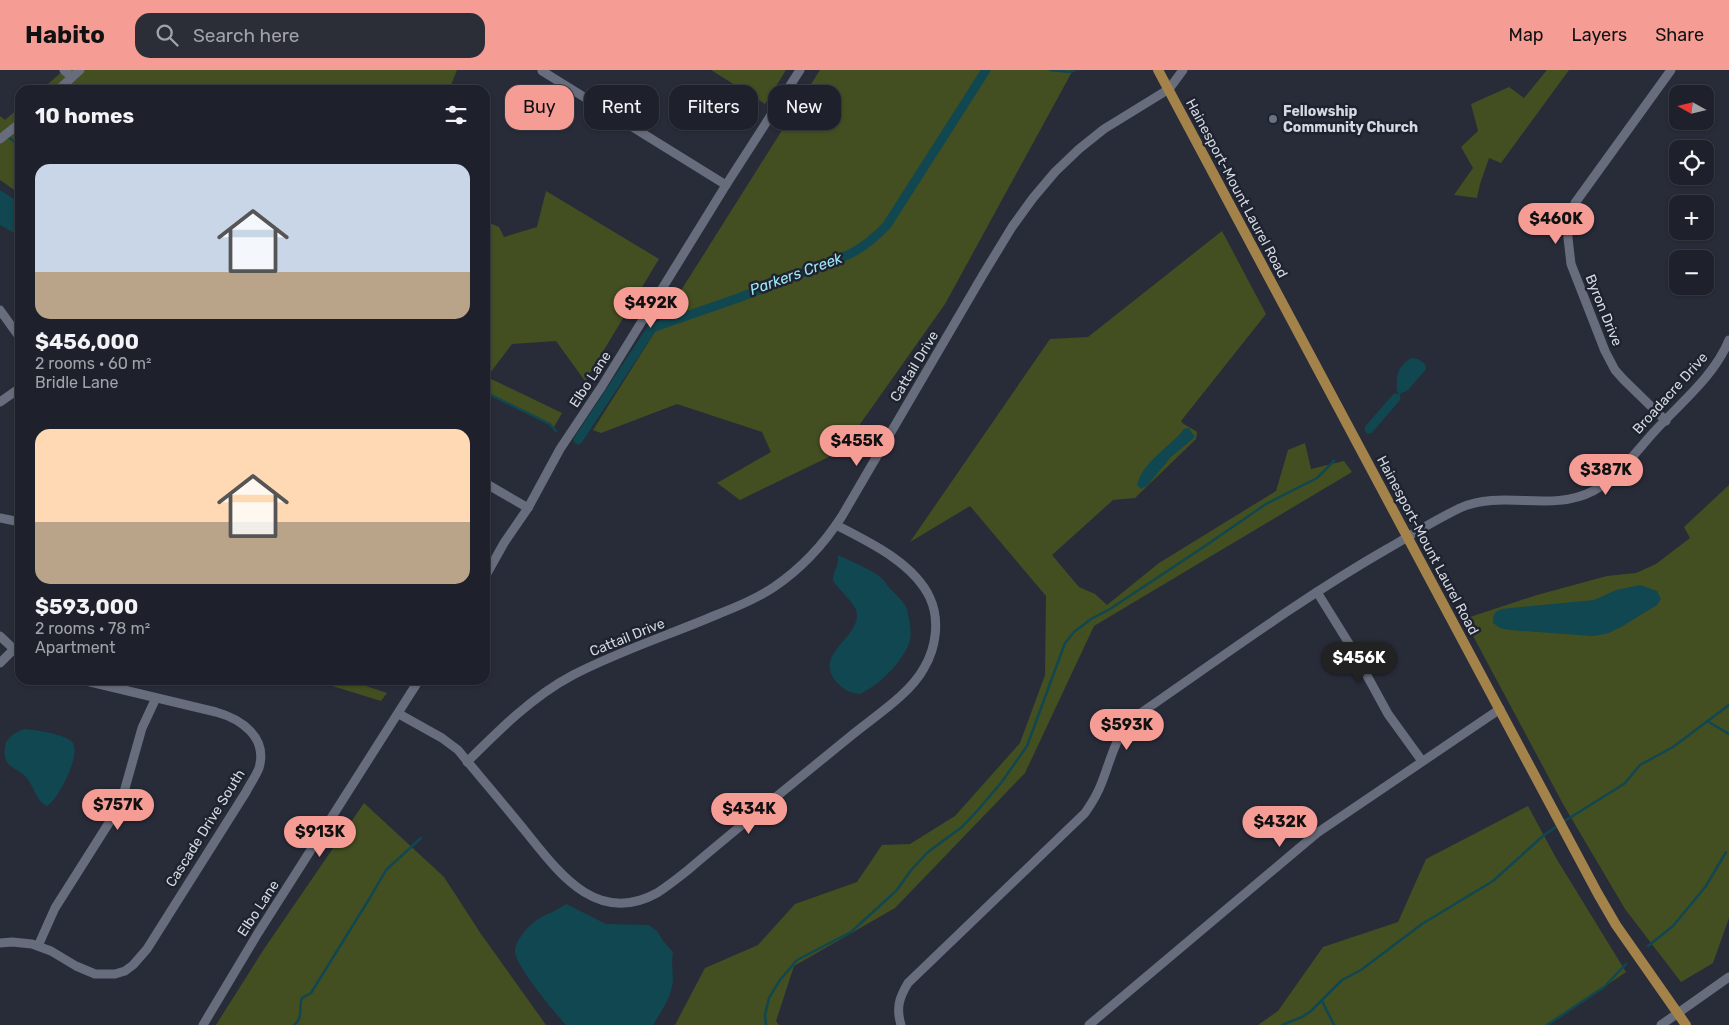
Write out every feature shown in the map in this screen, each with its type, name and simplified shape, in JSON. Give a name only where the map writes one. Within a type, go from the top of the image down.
[{"type":"main road","name":"Hainesport-Mount Laurel Road","points":[[1158,70],[1408,536],[1556,818],[1616,925],[1686,1025]]},
{"type":"street","points":[[64,70],[72,77]]},
{"type":"street","points":[[63,85],[80,70]]},
{"type":"street","name":"Elbo Lane","points":[[490,568],[504,543],[528,508],[560,449],[602,386],[726,185],[800,70]]},
{"type":"street","points":[[1169,89],[1183,70]]},
{"type":"street","name":"Byron Drive","points":[[1666,421],[1623,379],[1610,362],[1571,264],[1568,238],[1571,214],[1575,203],[1671,70]]},
{"type":"street","points":[[542,71],[726,185]]},
{"type":"street","name":"Cattail Drive","points":[[467,762],[537,699],[560,682],[587,668],[746,602],[775,587],[806,561],[823,543],[836,525],[1022,212],[1066,160],[1091,139],[1169,89]]},
{"type":"street","points":[[0,139],[15,127]]},
{"type":"street","points":[[0,310],[15,331]]},
{"type":"street","name":"Broadacre Drive","points":[[901,1025],[898,1011],[899,1002],[908,983],[1085,813],[1102,784],[1120,733],[1127,724],[1349,570],[1461,508],[1500,501],[1556,501],[1582,496],[1594,490],[1615,473],[1666,421],[1713,368],[1729,340]]},
{"type":"street","points":[[0,402],[15,392]]},
{"type":"street","points":[[490,486],[528,508]]},
{"type":"street","points":[[0,518],[15,521]]},
{"type":"street","points":[[399,714],[442,738],[458,750],[556,869],[575,887],[598,898],[621,902],[645,898],[667,886],[898,698],[917,679],[924,668],[933,645],[936,621],[934,610],[925,588],[902,564],[836,525]]},
{"type":"street","points":[[1317,592],[1354,650],[1388,714],[1422,761]]},
{"type":"street","points":[[0,636],[15,650]]},
{"type":"street","points":[[0,663],[15,653]]},
{"type":"street","name":"Cascade Drive South","points":[[0,943],[23,942],[38,946],[95,974],[115,974],[133,965],[156,935],[256,775],[261,758],[260,748],[256,739],[244,724],[226,714],[103,685]]},
{"type":"street","name":"Elbo Lane","points":[[202,1025],[258,933],[417,685]]},
{"type":"street","points":[[38,946],[55,908],[122,799],[142,728],[156,698]]},
{"type":"street","points":[[1089,1025],[1317,833],[1500,709]]},
{"type":"street","points":[[1661,1025],[1729,977]]},
{"type":"green space","points":[[64,70],[457,70],[451,85],[47,85]]},
{"type":"green space","points":[[711,70],[786,70],[777,85],[768,85],[768,99],[765,104],[758,100],[758,85],[735,85]]},
{"type":"green space","points":[[820,70],[1073,70],[945,304],[841,451],[740,500],[717,483],[771,452],[762,432],[677,404],[601,433],[593,430],[782,130],[841,130],[841,85],[811,85]]},
{"type":"green space","points":[[1547,70],[1569,70],[1501,163],[1489,158],[1477,198],[1454,195],[1473,168],[1461,147],[1478,131],[1471,104],[1509,87],[1524,98]]},
{"type":"green space","points":[[15,111],[15,190],[0,180],[0,116],[5,120]]},
{"type":"green space","points":[[546,191],[659,259],[585,381],[556,341],[512,344],[490,373],[490,223],[499,227],[504,237],[537,227]]},
{"type":"green space","points":[[1222,231],[1266,314],[1181,421],[1197,432],[1196,439],[1135,498],[1113,500],[1052,555],[1079,587],[1095,594],[1107,605],[1159,563],[1276,491],[1288,450],[1305,443],[1311,469],[1344,461],[1352,472],[1094,626],[1025,773],[895,908],[794,966],[776,1021],[779,1025],[675,1025],[705,968],[758,945],[795,904],[857,882],[882,845],[910,844],[955,816],[1020,743],[1045,675],[1046,596],[970,506],[910,542],[1050,339],[1088,337]]},
{"type":"green space","points":[[490,378],[562,413],[554,427],[490,395]]},
{"type":"green space","points":[[1729,485],[1729,918],[1713,963],[1681,982],[1625,909],[1563,804],[1464,619],[1537,595],[1607,576],[1636,573],[1656,564],[1690,538],[1684,527]]},
{"type":"green space","points":[[329,685],[363,685],[387,693],[381,701]]},
{"type":"green space","points":[[364,803],[444,877],[481,934],[546,1025],[216,1025],[264,949]]},
{"type":"green space","points":[[1528,806],[1556,858],[1626,972],[1548,1025],[1258,1025],[1278,1011],[1323,947],[1398,922],[1426,859]]},
{"type":"water","points":[[0,190],[15,200],[15,233],[0,225]]},
{"type":"water","points":[[1412,358],[1418,359],[1425,364],[1426,369],[1408,390],[1400,394],[1397,391],[1398,372],[1403,364]]},
{"type":"water","points":[[1189,428],[1195,437],[1171,457],[1147,486],[1141,489],[1137,485],[1145,469],[1184,429]]},
{"type":"water","points":[[838,555],[873,572],[885,581],[906,606],[909,620],[910,640],[903,656],[890,672],[875,685],[860,694],[848,691],[842,687],[834,679],[830,670],[830,661],[851,631],[857,614],[851,601],[833,580],[838,563]]},
{"type":"water","points":[[1640,585],[1657,591],[1661,599],[1657,605],[1609,633],[1592,636],[1509,630],[1500,628],[1493,623],[1494,614],[1501,609],[1594,600],[1616,590]]},
{"type":"water","points":[[25,729],[43,731],[64,737],[73,743],[75,749],[67,777],[57,795],[47,806],[38,797],[27,778],[10,765],[5,757],[6,742],[14,734]]},
{"type":"water","points":[[566,904],[606,924],[649,925],[658,932],[673,952],[671,992],[653,1025],[566,1025],[529,978],[517,959],[515,952],[519,940],[533,923]]},
{"type":"waterway","name":"Parkers Creek","points":[[578,440],[652,328],[741,297],[850,254],[879,233],[887,225],[986,70]]},
{"type":"waterway","name":"Parkers Creek","points":[[1050,70],[1070,72],[1075,70]]},
{"type":"waterway","name":"Parkers Creek","points":[[7,136],[15,142]]},
{"type":"waterway","points":[[1396,398],[1401,391]]},
{"type":"waterway","name":"Parkers Creek","points":[[490,394],[550,424],[556,431]]},
{"type":"waterway","points":[[1369,429],[1396,398]]},
{"type":"waterway","points":[[766,1025],[765,1015],[769,998],[780,980],[797,960],[851,932],[896,891],[912,869],[928,852],[962,827],[1001,783],[1027,746],[1065,643],[1074,632],[1266,504],[1317,478],[1334,461]]},
{"type":"waterway","points":[[1563,822],[1625,783],[1640,765],[1673,747],[1729,705]]},
{"type":"waterway","points":[[1707,721],[1729,734]]},
{"type":"waterway","points":[[1282,1025],[1311,1011],[1342,980],[1361,970],[1422,924],[1493,881],[1544,835],[1559,825]]},
{"type":"waterway","points":[[294,1025],[300,1016],[302,998],[311,993],[386,870],[421,838]]},
{"type":"waterway","points":[[1648,946],[1673,926],[1706,886],[1726,852]]},
{"type":"waterway","points":[[1547,1025],[1604,987],[1626,964]]},
{"type":"waterway","points":[[1322,1001],[1334,1025]]},
{"type":"place","name":"Fellowship Community Church","points":[[1273,119]]}]
